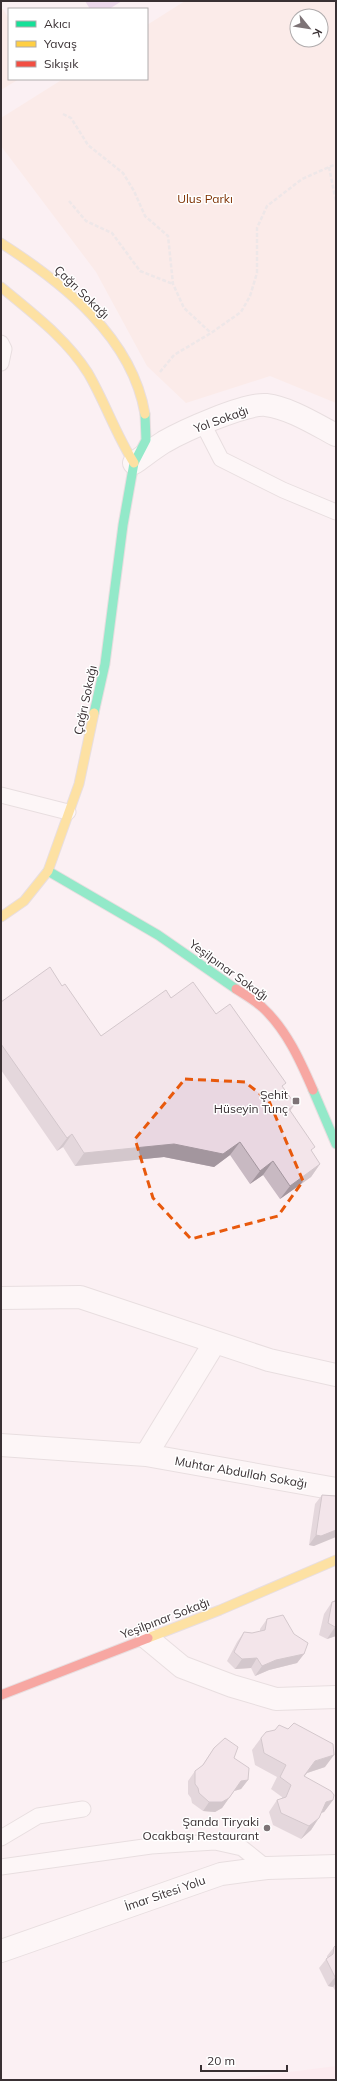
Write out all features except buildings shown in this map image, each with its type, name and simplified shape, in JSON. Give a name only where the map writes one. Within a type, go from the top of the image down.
[{"type":"street","name":"Çağrı Sokağı","points":[[1,244],[41,269],[92,315],[121,350],[142,394],[147,424],[146,440],[134,463],[123,525],[104,664],[79,784],[48,871],[24,901],[1,917]]},
{"type":"street","points":[[1,287],[57,334],[87,372],[110,414],[121,443],[134,463]]},
{"type":"street","name":"Yol Sokağı","points":[[134,463],[165,442],[203,424],[241,409],[265,405],[290,412],[336,435]]},
{"type":"street","name":"Yeşilpınar Sokağı","points":[[48,871],[158,935],[261,1006],[280,1027],[297,1054],[325,1115],[336,1144]]},
{"type":"street","points":[[1,1298],[80,1297],[270,1360],[336,1375]]},
{"type":"street","points":[[146,1455],[215,1342]]},
{"type":"street","name":"Muhtar Abdullah Sokağı","points":[[1,1445],[146,1455],[336,1489]]},
{"type":"street","name":"Yeşilpınar Sokağı","points":[[1,1695],[220,1610],[336,1560]]},
{"type":"street","points":[[147,1638],[182,1666],[232,1686],[276,1699],[336,1697]]},
{"type":"street","name":"İmar Sitesi Yolu","points":[[1,1951],[221,1874],[266,1868],[336,1866]]},
{"type":"lane","points":[[1,343],[4,349],[1,363]]},
{"type":"lane","points":[[203,424],[221,459],[283,490],[336,512]]},
{"type":"lane","points":[[1,795],[68,812]]},
{"type":"lane","points":[[1,1838],[38,1816],[83,1809]]},
{"type":"lane","points":[[1,1867],[151,1846],[215,1842],[242,1848],[266,1868]]},
{"type":"path","points":[[63,114],[71,118],[88,145],[123,173],[134,191],[145,216],[168,236],[173,284],[184,308],[211,334]]},
{"type":"path","points":[[142,394],[174,355],[211,334],[241,312],[250,296],[258,273],[257,228],[267,206],[302,179],[336,164]]},
{"type":"path","points":[[329,167],[336,202]]},
{"type":"path","points":[[69,201],[86,221],[112,233],[140,271],[173,284]]},
{"type":"highlighted area","points":[[185,1079],[245,1082],[269,1101],[303,1181],[278,1216],[191,1239],[153,1198],[135,1139]]},
{"type":"shaded area","points":[[85,1],[122,1],[111,8],[89,8]]},
{"type":"shaded area","points":[[336,2066],[336,2080],[226,2080]]},
{"type":"green space","name":"Ulus Parkı","points":[[185,1],[336,1],[336,403],[270,376],[186,403],[147,366],[96,272],[1,146],[1,118],[61,80],[148,80],[148,24]]},
{"type":"green space","points":[[3,9],[8,17],[8,80],[17,80],[1,90],[1,10]]},
{"type":"traffic: fast","points":[[94,713],[105,664],[123,525],[134,463],[146,440],[145,414]]},
{"type":"traffic: fast","points":[[48,871],[158,935],[236,989]]},
{"type":"traffic: fast","points":[[313,1090],[336,1144]]},
{"type":"traffic: slow","points":[[1,243],[48,276],[70,294],[110,337],[126,360],[138,386],[145,414]]},
{"type":"traffic: slow","points":[[1,287],[59,337],[79,360],[94,384],[134,463]]},
{"type":"traffic: slow","points":[[1,917],[24,901],[48,871],[79,784],[94,713]]},
{"type":"traffic: slow","points":[[148,1638],[220,1610],[336,1560]]},
{"type":"traffic: jam","points":[[236,989],[262,1007],[278,1025],[292,1046],[313,1090]]},
{"type":"traffic: jam","points":[[1,1695],[148,1638]]},
{"type":"place","name":"Şehit Hüseyin Tunç","points":[[296,1101]]},
{"type":"place","name":"Şanda Tiryaki Ocakbaşı Restaurant","points":[[267,1828]]}]
